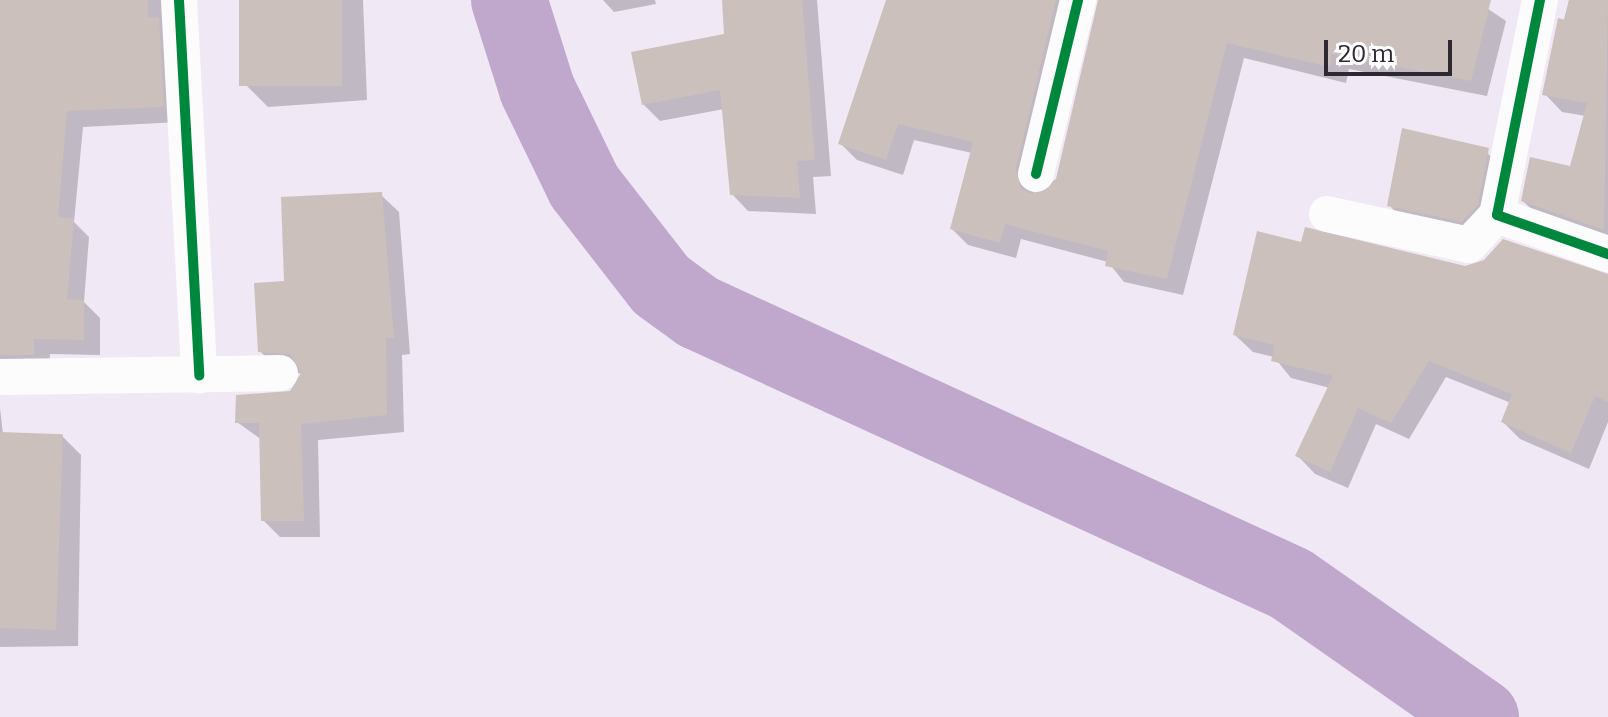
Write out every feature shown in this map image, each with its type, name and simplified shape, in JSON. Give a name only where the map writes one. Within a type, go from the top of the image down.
[{"type":"street","points":[[179,0],[199,375]]},
{"type":"street","points":[[1036,174],[1078,0]]},
{"type":"street","points":[[1327,214],[1469,245],[1497,215],[1540,0]]},
{"type":"street","points":[[1497,215],[1608,254]]},
{"type":"street","points":[[0,377],[280,373]]},
{"type":"building","points":[[0,0],[148,0],[148,18],[159,17],[164,107],[67,111],[58,217],[74,219],[67,299],[84,300],[84,340],[34,339],[34,355],[0,355]]},
{"type":"building","points":[[239,0],[342,0],[342,86],[239,86]]},
{"type":"building","points":[[722,0],[802,0],[815,160],[797,161],[800,198],[730,195],[720,90],[642,105],[631,52],[724,34]]},
{"type":"building","points":[[886,0],[1056,0],[1016,169],[1021,189],[1032,194],[1056,179],[1098,0],[1491,0],[1471,81],[1332,54],[1330,67],[1227,43],[1167,279],[1105,266],[1108,251],[1005,224],[1000,243],[950,229],[973,142],[898,124],[886,160],[838,144]]},
{"type":"building","points":[[1569,0],[1608,0],[1604,230],[1521,201],[1530,157],[1570,166],[1587,103],[1542,95],[1558,18],[1565,20]]},
{"type":"building","points":[[1402,128],[1489,148],[1478,205],[1462,222],[1387,206]]},
{"type":"building","points":[[382,192],[394,338],[386,338],[387,415],[301,424],[304,521],[261,521],[259,423],[235,423],[236,395],[290,391],[301,373],[290,354],[258,352],[254,283],[284,281],[281,197]]},
{"type":"building","points":[[1305,227],[1465,266],[1484,260],[1503,239],[1608,274],[1608,402],[1595,396],[1571,453],[1501,422],[1512,394],[1429,361],[1391,423],[1358,408],[1330,472],[1295,456],[1333,376],[1271,361],[1275,345],[1233,335],[1257,231],[1301,242]]},
{"type":"building","points":[[0,432],[63,434],[56,630],[0,628]]},
{"type":"waterway","points":[[509,0],[537,89],[584,186],[661,285],[698,312],[1291,584],[1481,717]]},
{"type":"cycle path","points":[[179,0],[199,375]]},
{"type":"cycle path","points":[[1036,174],[1078,0]]},
{"type":"cycle path","points":[[1540,0],[1497,215],[1608,254]]}]
